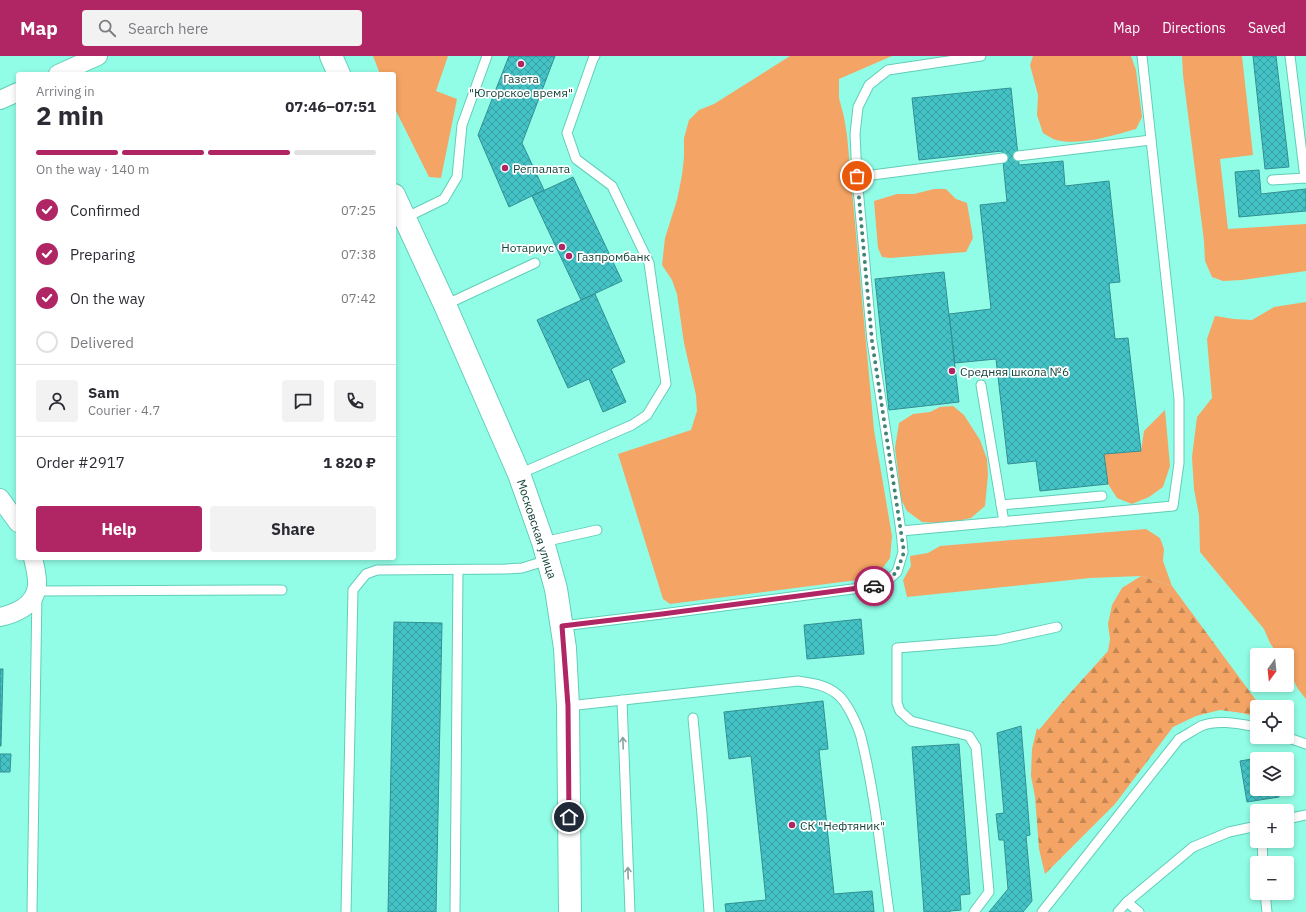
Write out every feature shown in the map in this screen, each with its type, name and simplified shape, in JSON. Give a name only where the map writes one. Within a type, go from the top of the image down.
[{"type":"main road","points":[[331,56],[338,72]]},
{"type":"main road","name":"Московская улица","points":[[396,199],[445,305],[519,474],[546,551],[556,589],[562,626],[568,706],[570,912]]},
{"type":"street","points":[[62,72],[98,56]]},
{"type":"street","points":[[0,100],[16,93]]},
{"type":"street","points":[[0,498],[16,520]]},
{"type":"street","points":[[0,617],[11,615],[34,597],[37,573],[34,560]]},
{"type":"lane","points":[[405,218],[444,199],[457,177],[462,125],[487,56]]},
{"type":"lane","points":[[519,474],[632,424],[647,415],[666,384],[649,263],[612,186],[576,159],[567,133],[595,56]]},
{"type":"lane","points":[[562,626],[883,585],[897,572],[904,552],[872,341],[857,176],[855,134],[858,107],[869,85],[888,70],[981,56]]},
{"type":"lane","points":[[901,530],[1173,506],[1179,463],[1179,399],[1142,56]]},
{"type":"lane","points":[[1272,180],[1305,178],[1290,56]]},
{"type":"lane","points":[[1018,156],[1151,140]]},
{"type":"lane","points":[[857,176],[1002,158]]},
{"type":"lane","points":[[445,305],[535,263]]},
{"type":"lane","points":[[981,385],[1004,522]]},
{"type":"lane","points":[[1001,505],[1102,496]]},
{"type":"lane","points":[[346,912],[353,590],[366,574],[377,570],[506,570],[522,568],[546,551],[597,530]]},
{"type":"lane","points":[[455,912],[458,570]]},
{"type":"lane","points":[[32,912],[34,597],[282,590]]},
{"type":"lane","points":[[974,912],[989,892],[976,747],[969,736],[911,721],[900,711],[898,703],[897,648],[998,640],[1057,627]]},
{"type":"lane","points":[[568,706],[798,681],[813,683],[829,689],[839,695],[854,718],[861,736],[871,786],[889,912]]},
{"type":"lane","points":[[622,700],[630,912]]},
{"type":"lane","points":[[693,718],[709,912]]},
{"type":"lane","points":[[1042,912],[1179,739],[1202,726],[1219,723],[1250,726]]},
{"type":"lane","points":[[1294,740],[1306,744]]},
{"type":"lane","points":[[1294,818],[1306,815]]},
{"type":"lane","points":[[1118,912],[1127,902],[1193,847],[1229,832],[1250,828]]},
{"type":"lane","points":[[1266,900],[1267,912]]},
{"type":"lane","points":[[1127,902],[1139,912]]},
{"type":"green space","points":[[373,56],[448,56],[436,91],[457,99],[441,178],[429,177],[396,111],[396,72],[379,72]]},
{"type":"green space","points":[[790,56],[892,56],[839,79],[839,98],[847,135],[874,430],[892,536],[890,558],[879,573],[865,579],[670,604],[663,599],[618,454],[691,430],[697,411],[696,395],[684,343],[677,294],[672,280],[662,265],[665,238],[677,200],[682,175],[684,138],[689,120],[699,110],[714,104]]},
{"type":"green space","points":[[1033,56],[1131,56],[1136,70],[1142,117],[1136,129],[1094,140],[1073,142],[1053,139],[1043,133],[1037,115],[1038,95],[1030,65]]},
{"type":"green space","points":[[1182,56],[1242,56],[1253,155],[1220,159],[1228,229],[1306,224],[1306,271],[1242,280],[1223,281],[1212,277],[1205,261],[1204,241],[1183,75]]},
{"type":"green space","points":[[934,189],[946,189],[956,199],[967,203],[973,238],[966,252],[890,258],[882,257],[878,248],[874,201],[897,194],[914,194]]},
{"type":"green space","points":[[1306,302],[1306,699],[1294,681],[1294,648],[1273,648],[1264,629],[1200,552],[1199,515],[1194,489],[1192,457],[1197,417],[1212,398],[1207,339],[1215,316],[1252,320],[1274,307]]},
{"type":"green space","points":[[953,406],[964,415],[980,440],[987,459],[988,475],[985,506],[971,518],[953,522],[922,522],[907,511],[899,495],[899,480],[895,448],[899,423],[913,414],[930,412],[940,407]]},
{"type":"green space","points":[[1165,410],[1170,466],[1163,487],[1149,497],[1132,504],[1117,498],[1108,484],[1104,454],[1141,451],[1144,431]]},
{"type":"green space","points":[[1146,529],[1160,538],[1164,549],[1163,561],[1172,586],[1141,576],[1090,578],[907,597],[903,580],[911,566],[910,556],[928,553],[940,546]]},
{"type":"green space","points":[[1141,576],[1172,586],[1256,700],[1250,700],[1250,715],[1220,710],[1196,716],[1173,727],[1115,804],[1045,874],[1039,849],[1035,797],[1031,776],[1032,749],[1037,728],[1039,730],[1108,651],[1110,639],[1108,624],[1112,605],[1122,588]]},
{"type":"building","points":[[509,56],[555,56],[522,143],[544,190],[509,207],[478,135]]},
{"type":"building","points":[[1253,56],[1276,56],[1289,167],[1265,169]]},
{"type":"building","points":[[1011,88],[1019,165],[1063,161],[1065,186],[1109,181],[1120,282],[1109,283],[1115,339],[1128,338],[1141,451],[1104,454],[1108,484],[1040,491],[1036,461],[1008,464],[996,359],[955,363],[949,314],[991,309],[980,205],[1007,202],[1002,151],[919,160],[912,98]]},
{"type":"building","points":[[1259,170],[1261,194],[1306,189],[1306,211],[1239,217],[1235,172]]},
{"type":"building","points":[[573,177],[622,281],[581,300],[532,196]]},
{"type":"building","points":[[944,272],[959,402],[889,410],[875,279]]},
{"type":"building","points":[[595,294],[625,362],[611,369],[626,402],[603,412],[589,379],[568,388],[537,320]]},
{"type":"building","points":[[861,619],[864,654],[807,659],[804,625]]},
{"type":"building","points":[[394,622],[442,623],[436,912],[388,912]]},
{"type":"building","points":[[0,669],[3,669],[1,746],[0,746]]},
{"type":"building","name":"СК \"Нефтяник\"","points":[[823,701],[828,749],[819,750],[834,894],[872,891],[874,912],[726,912],[725,904],[766,900],[751,756],[729,759],[724,712]]},
{"type":"building","points":[[1021,726],[1030,835],[1026,836],[1032,901],[1023,912],[989,912],[1008,889],[1004,840],[999,840],[996,814],[1004,813],[997,733]]},
{"type":"building","points":[[959,744],[970,894],[960,895],[961,910],[950,912],[924,912],[912,747]]},
{"type":"building","points":[[0,754],[11,754],[10,772],[0,772]]},
{"type":"building","points":[[1250,759],[1250,796],[1279,797],[1247,802],[1240,761]]},
{"type":"way so far","points":[[857,176],[872,341],[904,552],[897,572],[883,585],[874,586]]},
{"type":"place","name":"Газета \"Югорское время\"","points":[[521,64]]},
{"type":"place","name":"Регпалата","points":[[505,168]]},
{"type":"place","name":"Нотариус","points":[[562,247]]},
{"type":"place","name":"Газпромбанк","points":[[569,256]]},
{"type":"place","name":"Средняя школа №6","points":[[952,371]]},
{"type":"place","name":"СК \"Нефтяник\"","points":[[792,825]]},
{"type":"route","points":[[569,817],[568,706],[565,648],[562,626],[874,586]]}]
